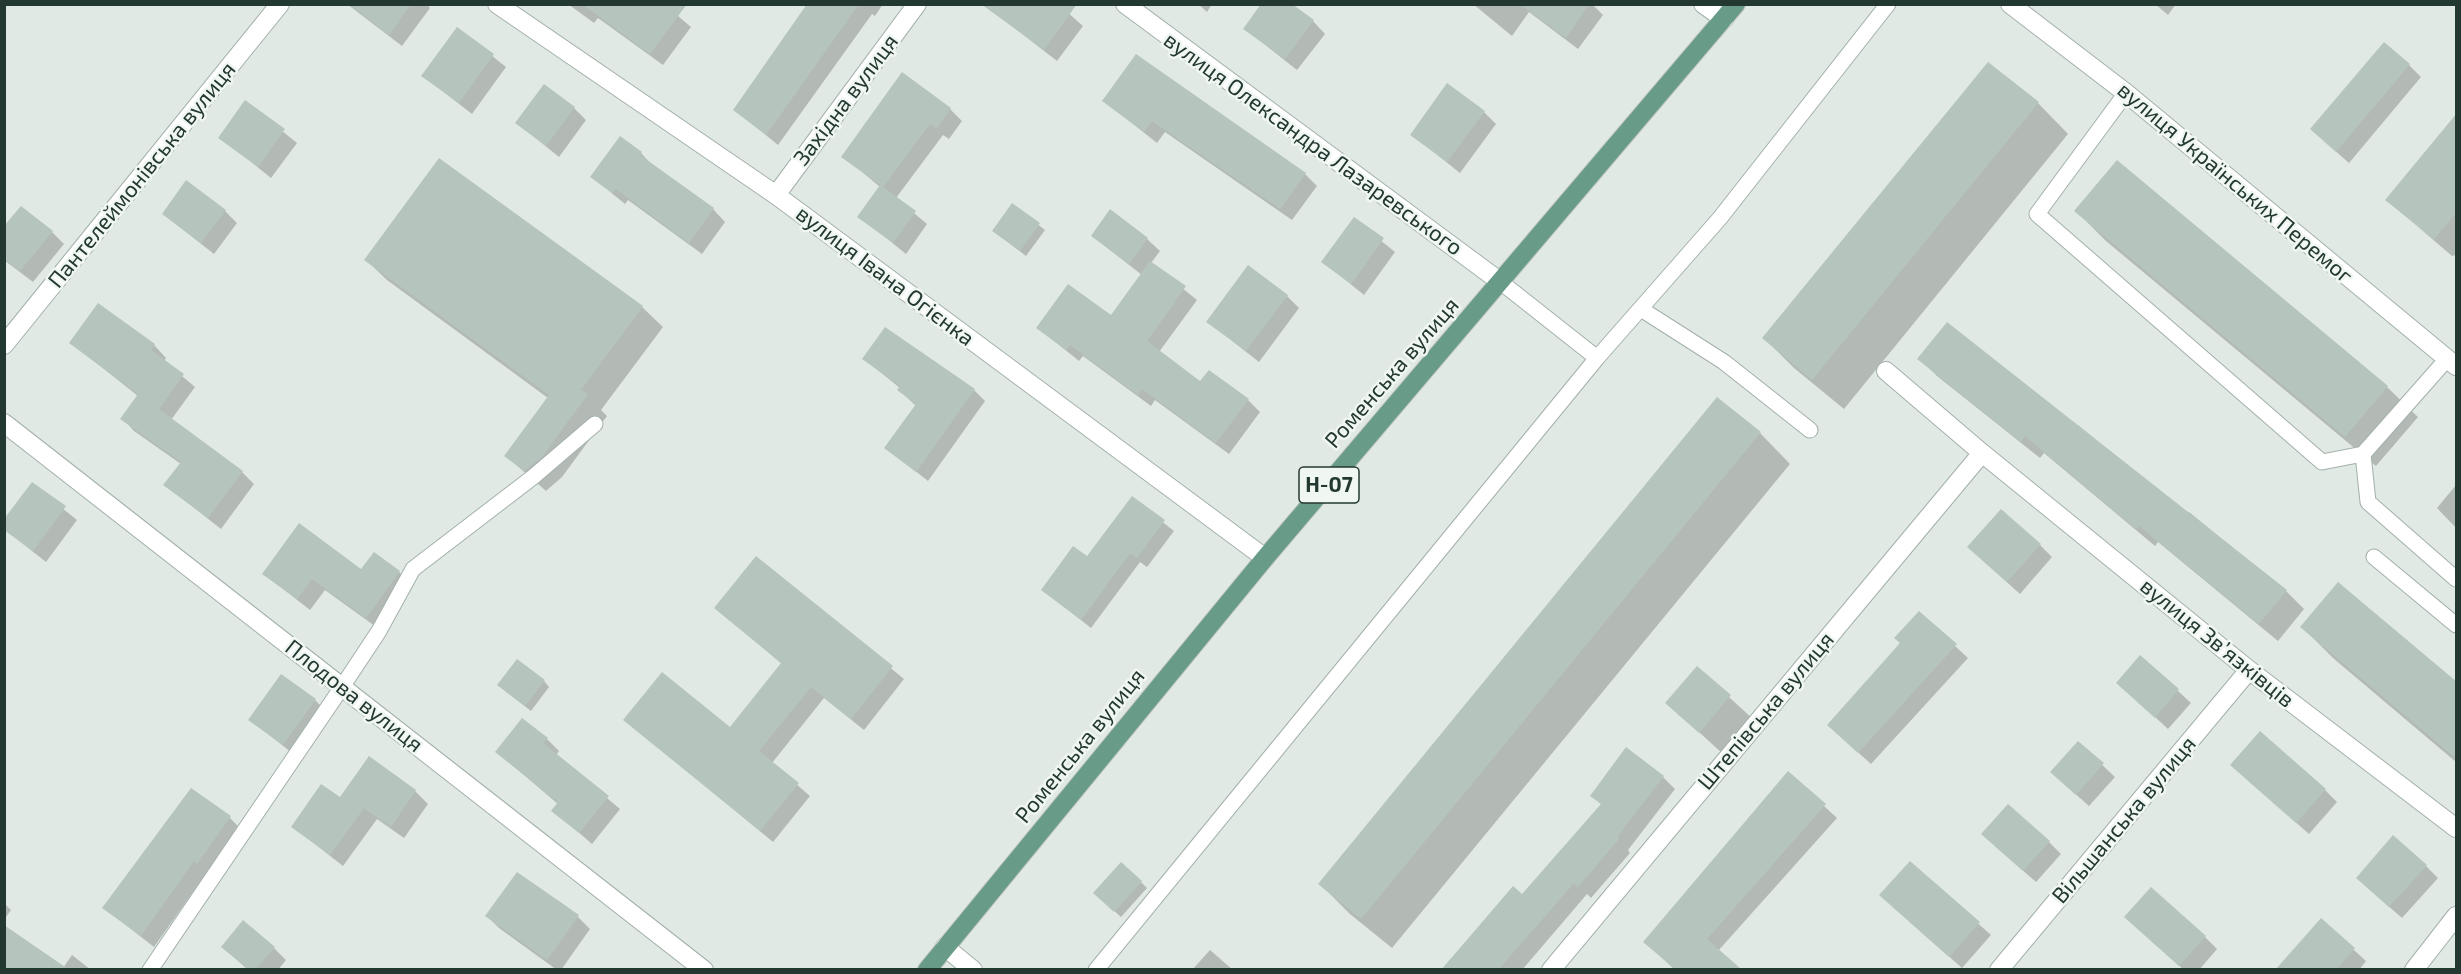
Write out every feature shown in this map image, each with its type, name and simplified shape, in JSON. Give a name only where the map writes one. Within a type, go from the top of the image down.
[{"type":"main road","name":"Роменська вулиця","points":[[927,969],[1265,558],[1502,283],[1736,4]]},
{"type":"street","name":"Пантелеймонівська вулиця","points":[[4,345],[280,4]]},
{"type":"street","name":"вулиця Івана Огієнка","points":[[497,4],[776,195],[1265,558]]},
{"type":"street","name":"Західна вулиця","points":[[776,195],[917,4]]},
{"type":"street","name":"вулиця Олександра Лазаревського","points":[[1125,4],[1502,283]]},
{"type":"street","points":[[1703,4],[1724,19]]},
{"type":"street","name":"вулиця Українських Перемог","points":[[2010,4],[2126,93],[2452,362]]},
{"type":"street","name":"вулиця Звʼязківців","points":[[1886,371],[1982,453],[2249,670],[2457,828]]},
{"type":"street","name":"Плодова вулиця","points":[[4,423],[704,969]]},
{"type":"street","name":"Штепівська вулиця","points":[[1551,969],[1982,453]]},
{"type":"street","name":"Вільшанська вулиця","points":[[1999,969],[2249,670]]},
{"type":"street","points":[[2414,969],[2457,916]]},
{"type":"street","points":[[945,947],[973,969]]},
{"type":"lane","points":[[1096,969],[1597,358],[1720,218],[1888,4]]},
{"type":"lane","points":[[2126,93],[2037,214],[2322,462],[2363,454],[2452,362]]},
{"type":"lane","points":[[1502,283],[1597,358]]},
{"type":"lane","points":[[1641,309],[1724,362],[1810,430]]},
{"type":"lane","points":[[150,969],[379,631],[413,569],[532,477],[595,424]]},
{"type":"lane","points":[[2363,454],[2368,502],[2457,579]]},
{"type":"lane","points":[[2374,557],[2457,625]]},
{"type":"building","points":[[349,4],[411,4],[389,35]]},
{"type":"building","points":[[582,4],[687,4],[650,54]]},
{"type":"building","points":[[807,4],[859,4],[766,135],[733,110]]},
{"type":"building","points":[[981,4],[1077,4],[1044,50]]},
{"type":"building","points":[[1261,4],[1292,4],[1314,20],[1285,59],[1243,29]]},
{"type":"building","points":[[1520,4],[1589,4],[1566,38]]},
{"type":"building","points":[[457,27],[494,54],[459,103],[421,76]]},
{"type":"building","points":[[2384,42],[2410,64],[2336,152],[2310,129]]},
{"type":"building","points":[[1136,54],[1306,173],[1280,209],[1152,121],[1144,132],[1102,101]]},
{"type":"building","points":[[1988,62],[2039,102],[1812,380],[1762,338]]},
{"type":"building","points":[[902,72],[951,108],[937,128],[930,124],[883,187],[916,211],[893,243],[857,217],[880,185],[841,157]]},
{"type":"building","points":[[1447,83],[1485,111],[1447,162],[1410,135]]},
{"type":"building","points":[[544,84],[575,107],[546,146],[515,123]]},
{"type":"building","points":[[245,100],[285,129],[258,167],[218,138]]},
{"type":"building","points":[[2457,113],[2457,212],[2434,239],[2385,200]]},
{"type":"building","points":[[620,136],[642,152],[640,155],[714,208],[689,243],[616,189],[612,193],[590,177]]},
{"type":"building","points":[[439,158],[643,306],[581,390],[588,394],[542,457],[524,471],[504,456],[549,395],[364,260]]},
{"type":"building","points":[[2117,160],[2388,386],[2345,437],[2074,211]]},
{"type":"building","points":[[186,180],[226,210],[201,243],[162,214]]},
{"type":"building","points":[[1012,203],[1040,223],[1020,251],[992,231]]},
{"type":"building","points":[[21,206],[53,231],[20,271],[4,259],[4,226]]},
{"type":"building","points":[[1110,209],[1148,238],[1129,264],[1091,236]]},
{"type":"building","points":[[1354,217],[1384,238],[1351,284],[1321,262]]},
{"type":"building","points":[[1150,261],[1186,286],[1147,341],[1200,381],[1209,370],[1249,399],[1216,443],[1142,389],[1138,395],[1070,345],[1066,350],[1036,328],[1068,284],[1111,315]]},
{"type":"building","points":[[1248,265],[1288,295],[1246,351],[1206,322]]},
{"type":"building","points":[[98,303],[155,344],[151,350],[184,374],[159,409],[243,471],[208,518],[163,485],[181,462],[120,419],[138,394],[69,343]]},
{"type":"building","points":[[1947,322],[2287,590],[2259,624],[2139,526],[2136,529],[2025,436],[2021,442],[1917,359]]},
{"type":"building","points":[[885,327],[975,389],[916,472],[884,448],[916,404],[897,390],[900,386],[862,359]]},
{"type":"building","points":[[1717,397],[1761,432],[1361,919],[1318,884]]},
{"type":"building","points":[[32,482],[66,506],[33,551],[4,530],[4,519]]},
{"type":"building","points":[[1132,496],[1165,520],[1137,558],[1130,553],[1081,620],[1041,590],[1073,546],[1087,556]]},
{"type":"building","points":[[2001,509],[2041,544],[2007,582],[1967,547]]},
{"type":"building","points":[[299,523],[361,569],[374,552],[400,571],[366,618],[312,579],[297,599],[262,574]]},
{"type":"building","points":[[756,556],[893,666],[851,719],[811,687],[759,751],[799,783],[760,831],[623,720],[662,672],[730,727],[781,663],[714,608]]},
{"type":"building","points":[[2338,582],[2457,682],[2457,759],[2300,627]]},
{"type":"building","points":[[1919,611],[1957,644],[1858,753],[1827,725],[1900,643],[1894,638]]},
{"type":"building","points":[[2140,655],[2179,689],[2155,718],[2116,683]]},
{"type":"building","points":[[517,659],[545,680],[525,706],[497,685]]},
{"type":"building","points":[[1697,666],[1731,695],[1699,733],[1665,703]]},
{"type":"building","points":[[281,674],[316,699],[283,745],[248,720]]},
{"type":"building","points":[[522,718],[548,738],[543,743],[609,796],[579,833],[551,811],[558,802],[495,752]]},
{"type":"building","points":[[2260,731],[2326,789],[2296,823],[2230,765]]},
{"type":"building","points":[[2078,741],[2104,763],[2076,795],[2050,772]]},
{"type":"building","points":[[1626,747],[1664,776],[1617,837],[1619,839],[1578,887],[1574,883],[1499,969],[1442,969],[1513,886],[1522,894],[1601,804],[1590,796]]},
{"type":"building","points":[[369,756],[416,790],[391,827],[364,808],[330,855],[291,827],[321,784],[340,797]]},
{"type":"building","points":[[1788,771],[1826,804],[1707,939],[1741,969],[1675,969],[1643,942]]},
{"type":"building","points":[[191,788],[231,816],[197,864],[194,861],[141,936],[102,908]]},
{"type":"building","points":[[2008,804],[2050,841],[2023,871],[1981,834]]},
{"type":"building","points":[[2393,835],[2427,865],[2389,907],[2356,878]]},
{"type":"building","points":[[1910,861],[1980,922],[1949,957],[1879,895]]},
{"type":"building","points":[[1121,862],[1142,881],[1114,912],[1093,893]]},
{"type":"building","points":[[517,872],[579,915],[547,960],[485,916]]},
{"type":"building","points":[[2151,887],[2206,936],[2179,966],[2124,917]]},
{"type":"building","points":[[2321,918],[2355,948],[2337,969],[2276,969]]},
{"type":"building","points":[[243,920],[275,947],[256,969],[248,969],[221,947]]},
{"type":"building","points":[[4,925],[68,969],[4,969]]}]
